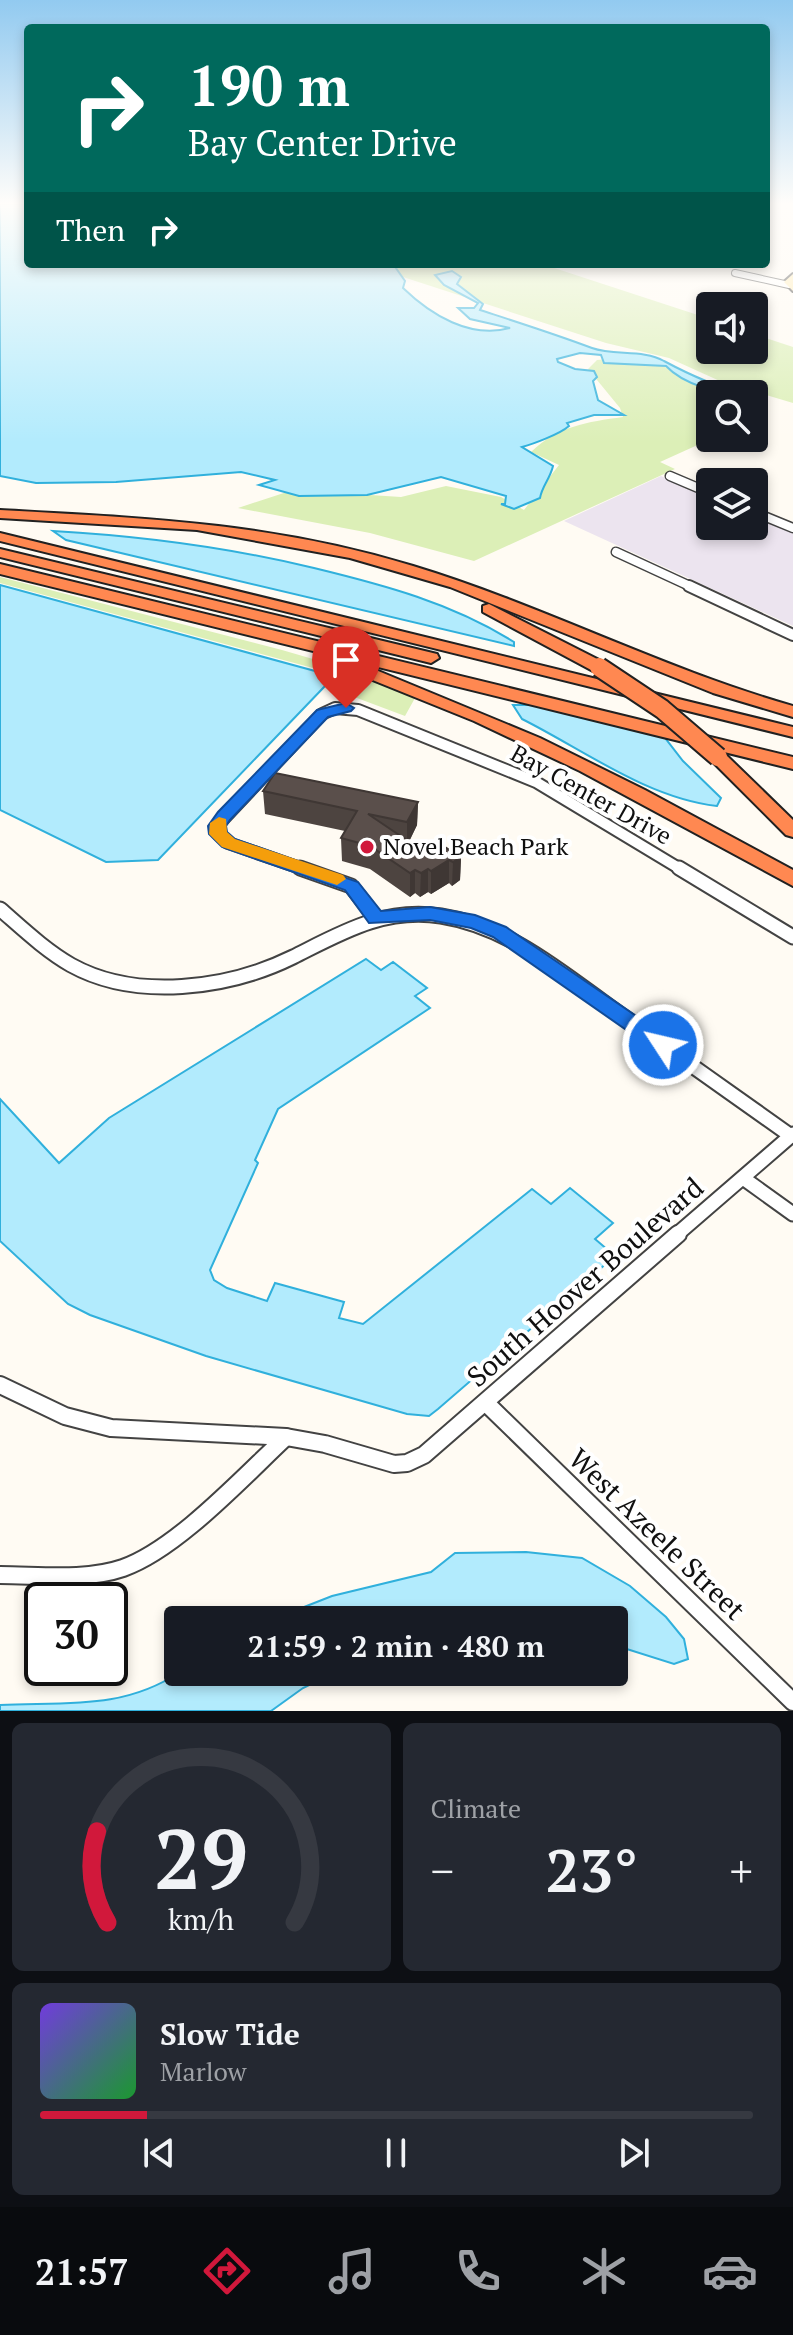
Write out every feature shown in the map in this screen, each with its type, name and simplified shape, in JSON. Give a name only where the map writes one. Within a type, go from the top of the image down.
[{"type":"highway","points":[[0,514],[141,520],[237,531],[325,547],[503,601],[696,680],[793,712]]},
{"type":"highway","points":[[91,519],[248,538],[372,567],[494,611],[599,667],[662,709],[718,757],[793,831]]},
{"type":"highway","points":[[0,537],[793,732]]},
{"type":"highway","points":[[0,553],[793,746]]},
{"type":"highway","points":[[0,569],[793,763]]},
{"type":"highway","points":[[269,637],[423,692],[546,745],[665,806],[793,879]]},
{"type":"street","points":[[670,476],[696,487]]},
{"type":"street","points":[[768,518],[793,528]]},
{"type":"street","points":[[616,552],[793,635]]},
{"type":"street","name":"Bay Center Drive","points":[[376,918],[351,886],[228,843],[218,834],[217,826],[224,816],[322,714],[335,708],[358,710],[536,782],[793,937]]},
{"type":"street","points":[[0,909],[32,938],[76,966],[98,977],[154,986],[233,979],[289,959],[350,927],[376,918],[439,915],[475,922],[500,932],[792,1135]]},
{"type":"street","name":"South Hoover Boulevard","points":[[286,1437],[325,1444],[394,1464],[407,1463],[424,1455],[792,1135]]},
{"type":"street","points":[[743,1178],[793,1214]]},
{"type":"street","points":[[0,1385],[65,1416],[111,1428],[286,1437]]},
{"type":"street","name":"West Azeele Street","points":[[486,1403],[793,1702]]},
{"type":"street","points":[[0,1575],[58,1575],[121,1568],[146,1557],[286,1437]]},
{"type":"shaded area","points":[[661,476],[696,492],[696,540],[768,540],[768,523],[793,533],[793,626],[564,521]]},
{"type":"green space","points":[[424,284],[603,284],[696,314],[696,364],[768,364],[768,339],[793,347],[793,403],[768,396],[768,380],[718,380],[669,358],[606,343]]},
{"type":"green space","points":[[621,358],[654,363],[700,380],[696,380],[696,446],[660,462],[675,469],[474,561],[370,533],[238,508],[293,490],[401,497],[446,486],[501,497],[524,510],[559,465],[531,452],[562,431],[585,423],[623,417],[620,408],[588,369],[597,360]]},
{"type":"green space","points":[[0,577],[282,650],[330,664],[415,698],[405,716],[349,695],[357,695],[362,686],[346,677],[0,583]]},
{"type":"water","points":[[0,284],[404,284],[403,288],[426,307],[452,322],[480,330],[510,328],[470,319],[458,308],[474,308],[478,303],[443,284],[457,284],[483,304],[480,310],[601,350],[656,357],[702,380],[696,380],[696,384],[666,366],[604,363],[601,355],[580,353],[557,359],[575,369],[594,371],[598,400],[624,415],[594,415],[567,423],[569,426],[559,432],[522,447],[553,466],[540,498],[514,509],[501,504],[505,504],[506,496],[441,477],[367,495],[299,496],[259,485],[275,480],[241,472],[116,482],[36,483],[0,476]]},
{"type":"water","points":[[53,531],[217,548],[340,574],[442,606],[490,628],[514,642],[514,646],[66,540]]},
{"type":"water","points":[[0,585],[326,674],[358,687],[354,693],[326,685],[158,860],[106,862],[0,810]]},
{"type":"water","points":[[513,705],[545,705],[665,738],[683,761],[721,798],[717,806],[691,801],[641,783],[522,719]]},
{"type":"water","points":[[366,959],[381,970],[393,962],[427,988],[415,996],[430,1008],[278,1109],[255,1160],[258,1163],[210,1270],[214,1280],[227,1288],[267,1301],[275,1283],[344,1302],[339,1318],[363,1324],[532,1189],[551,1204],[570,1188],[613,1223],[595,1239],[615,1256],[429,1416],[407,1414],[206,1356],[90,1315],[68,1304],[0,1241],[0,1099],[59,1163],[109,1118]]},
{"type":"water","points":[[526,1552],[582,1558],[630,1586],[666,1617],[684,1639],[688,1659],[674,1664],[628,1649],[628,1606],[307,1606],[332,1596],[431,1572],[455,1553]]},
{"type":"water","points":[[164,1681],[164,1686],[307,1686],[271,1711],[0,1711],[0,1705],[93,1702],[137,1693]]},
{"type":"building","points":[[275,773],[418,802],[407,822],[368,814],[420,849],[428,844],[436,850],[443,846],[461,857],[431,871],[428,869],[421,873],[415,870],[410,873],[370,846],[341,838],[357,811],[263,791]]},
{"type":"slow traffic","points":[[219,823],[218,834],[228,843],[337,879]]},
{"type":"place","name":"Novel Beach Park","points":[[367,847]]},
{"type":"route","points":[[346,708],[335,708],[322,714],[224,816],[217,826],[218,834],[228,843],[351,886],[358,891],[376,918],[404,914],[449,916],[500,932],[663,1045]]}]
